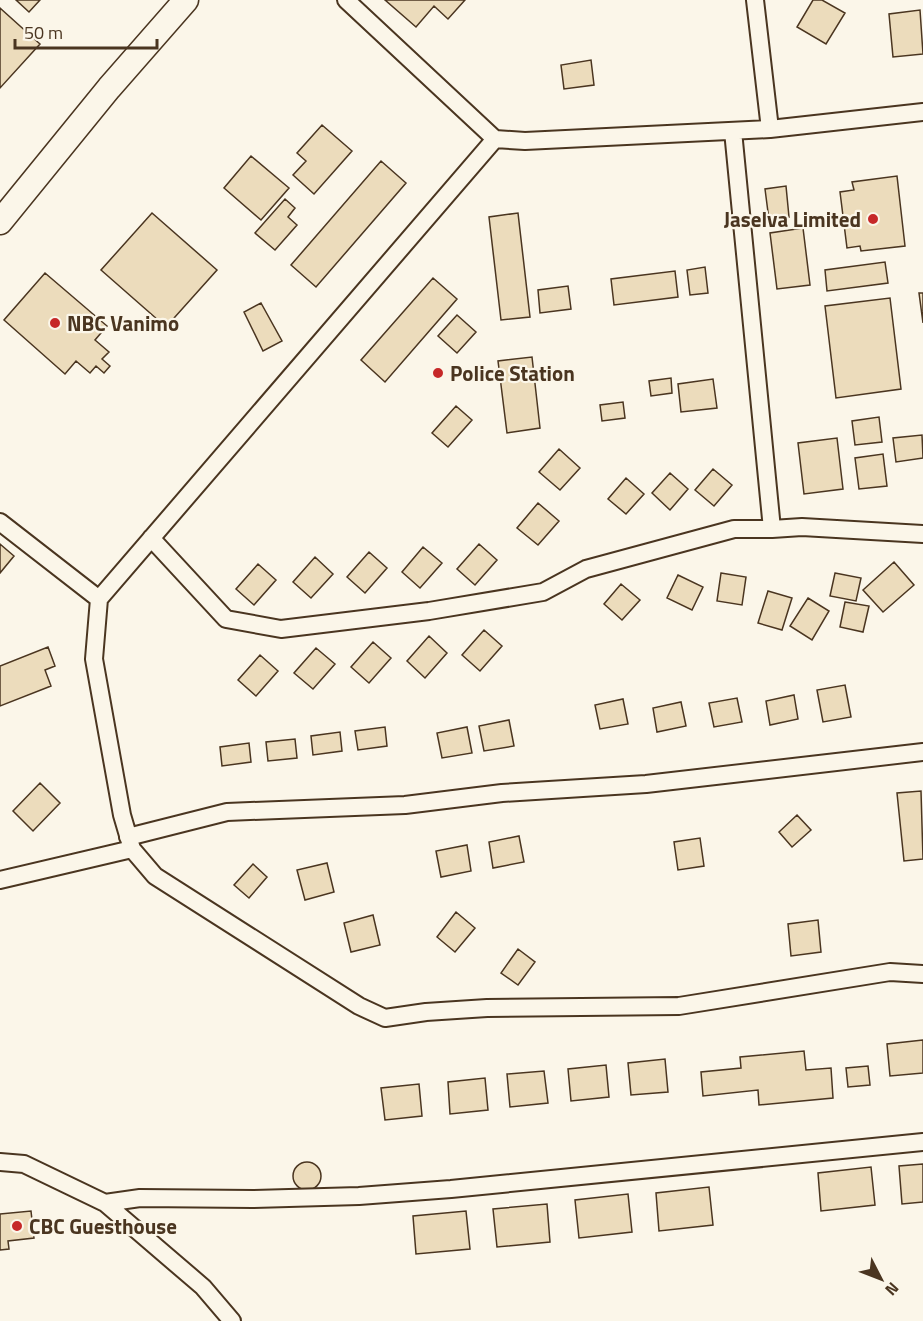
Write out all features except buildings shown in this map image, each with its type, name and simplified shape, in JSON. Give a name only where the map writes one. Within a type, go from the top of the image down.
[{"type":"street","points":[[0,222],[108,88],[186,0]]},
{"type":"street","points":[[346,0],[495,139],[525,141],[770,129],[923,112]]},
{"type":"street","points":[[755,0],[770,129]]},
{"type":"street","points":[[733,131],[772,529]]},
{"type":"street","points":[[495,139],[99,599],[94,659],[122,815],[130,843],[155,876],[359,1006],[385,1018],[426,1012],[487,1008],[679,1006],[890,972],[923,974]]},
{"type":"street","points":[[0,522],[99,599]]},
{"type":"street","points":[[152,538],[226,619],[281,629],[429,611],[543,592],[586,569],[734,529],[802,527],[923,534]]},
{"type":"street","points":[[0,880],[130,843],[227,812],[405,805],[502,793],[646,784],[923,752]]},
{"type":"street","points":[[105,1203],[140,1198],[253,1199],[359,1196],[440,1190],[923,1142]]},
{"type":"street","points":[[0,1162],[24,1164],[105,1203],[203,1287],[232,1321]]},
{"type":"place","name":"Jaselva Limited","points":[[873,219]]},
{"type":"place","name":"NBC Vanimo","points":[[55,323]]},
{"type":"place","name":"Police Station","points":[[438,373]]},
{"type":"place","name":"CBC Guesthouse","points":[[17,1226]]}]
